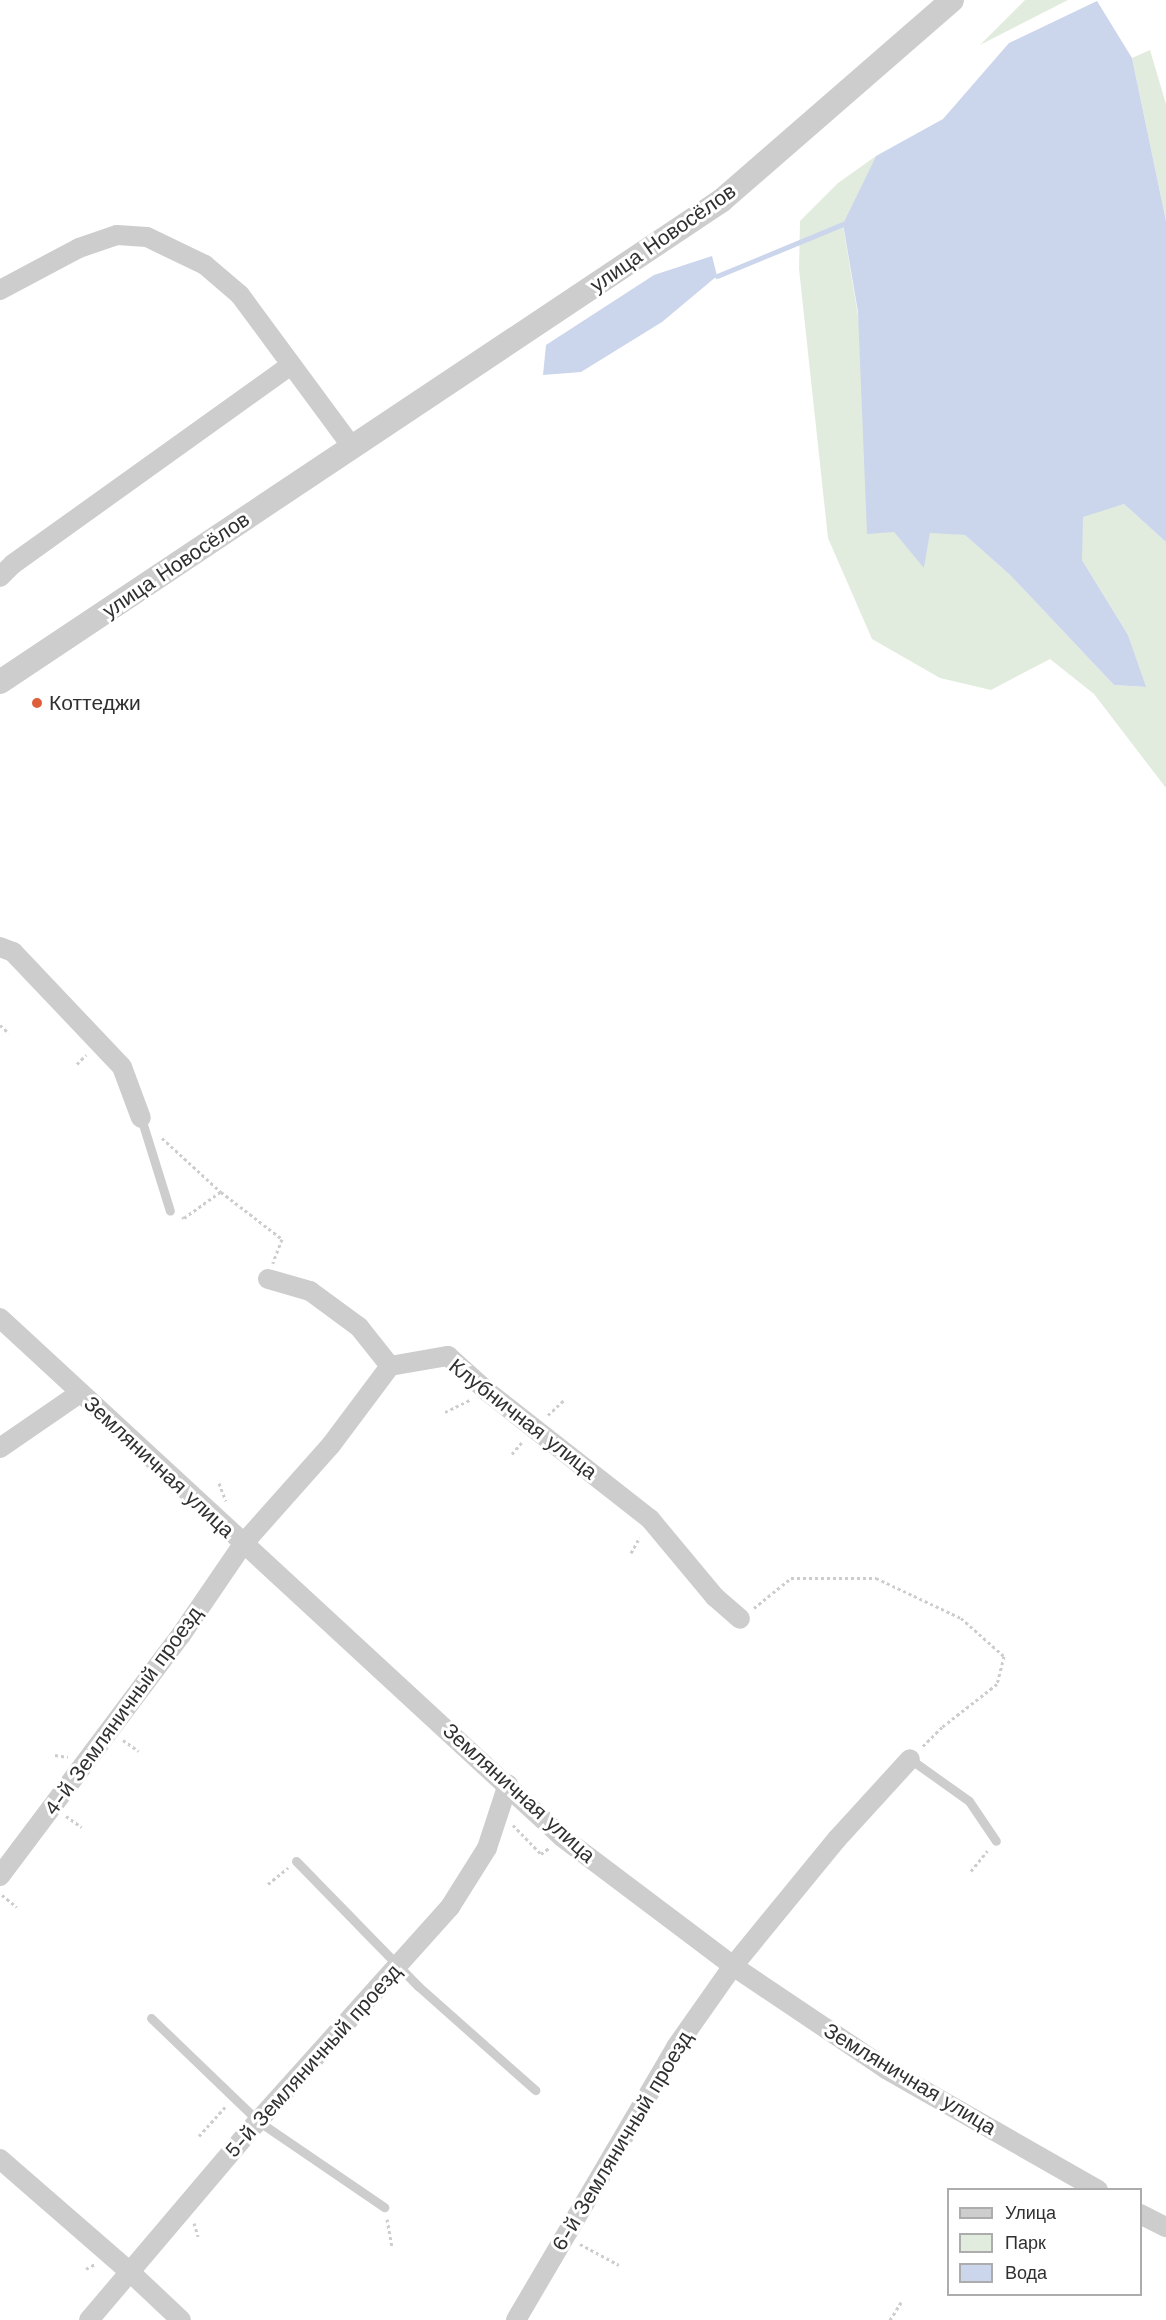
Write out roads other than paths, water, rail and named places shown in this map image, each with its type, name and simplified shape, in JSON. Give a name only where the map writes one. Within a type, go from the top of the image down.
[{"type":"street","name":"улица Новосёлов","points":[[0,682],[721,201],[952,0]]},
{"type":"street","points":[[0,290],[79,248],[117,235],[147,237],[206,265],[240,295],[353,448]]},
{"type":"street","points":[[0,577],[13,564],[291,365]]},
{"type":"street","points":[[0,946],[13,952],[122,1067],[141,1118]]},
{"type":"street","points":[[268,1280],[310,1291],[359,1327],[390,1366]]},
{"type":"street","name":"Земляничная улица","points":[[0,1318],[562,1837],[733,1966],[886,2069],[1094,2188]]},
{"type":"street","name":"Клубничная улица","points":[[390,1366],[448,1356],[488,1392],[650,1519],[715,1597],[740,1619]]},
{"type":"street","name":"4-й Земляничный проезд","points":[[0,1876],[181,1635],[243,1544],[331,1445],[390,1366]]},
{"type":"street","points":[[0,1448],[80,1393]]},
{"type":"street","name":"6-й Земляничный проезд","points":[[516,2320],[676,2047],[733,1966],[837,1839],[910,1759]]},
{"type":"street","name":"5-й Земляничный проезд","points":[[89,2320],[258,2121],[450,1907],[487,1848],[507,1784]]},
{"type":"street","points":[[0,2159],[130,2272],[181,2320]]},
{"type":"street","points":[[1142,2215],[1166,2227]]},
{"type":"lane","points":[[141,1118],[170,1211]]},
{"type":"lane","points":[[910,1759],[969,1801],[996,1841]]},
{"type":"lane","points":[[296,1861],[418,1986],[535,2090]]},
{"type":"lane","points":[[151,2018],[232,2099],[258,2121],[384,2207]]},
{"type":"water","points":[[1097,1],[1132,58],[1166,221],[1166,542],[1124,504],[1083,517],[1082,560],[1128,635],[1146,687],[1114,685],[1010,575],[965,535],[930,533],[924,568],[894,532],[867,534],[858,312],[843,224],[876,156],[943,119],[1009,43]]},
{"type":"water","points":[[712,256],[717,276],[662,322],[581,372],[543,375],[546,345],[654,275]]},
{"type":"waterway","points":[[717,276],[843,224]]},
{"type":"place","name":"Коттеджи","points":[[37,703]]}]
